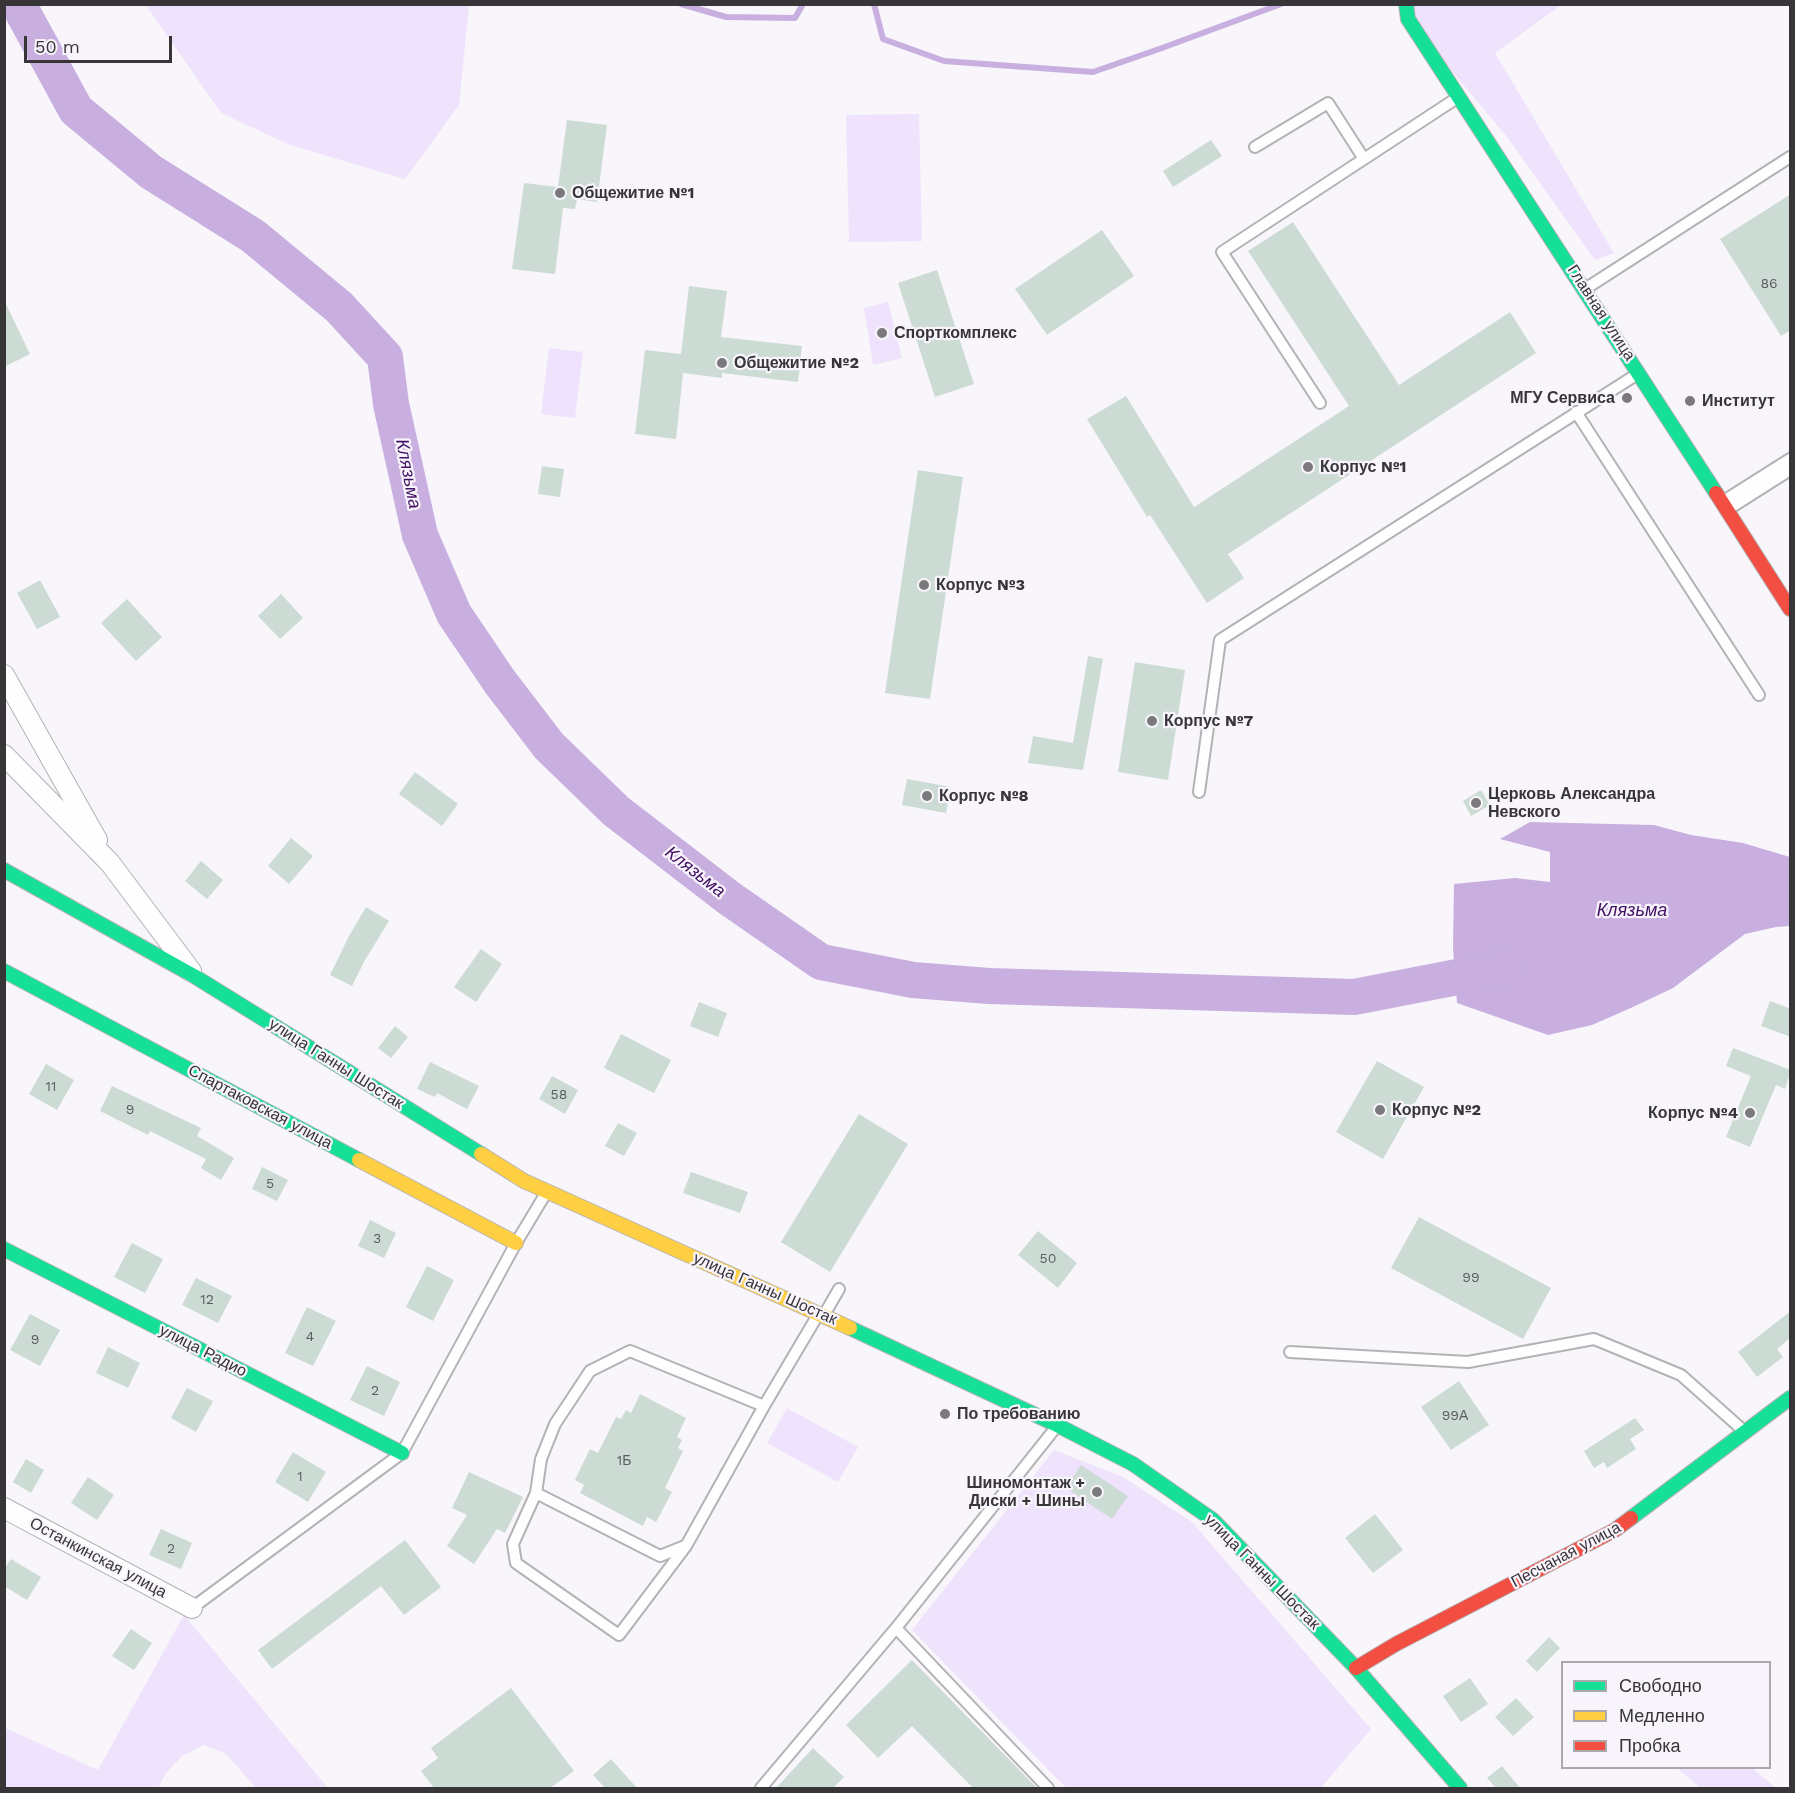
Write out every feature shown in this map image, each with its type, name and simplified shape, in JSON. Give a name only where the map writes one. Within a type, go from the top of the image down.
[{"type":"main road","name":"Главная улица","points":[[1406,4],[1408,19],[1791,609]]},
{"type":"main road","name":"улица Ганны Шостак","points":[[4,870],[194,976],[524,1181],[822,1314],[1057,1425],[1133,1464],[1213,1520],[1356,1668],[1460,1788]]},
{"type":"main road","name":"Спартаковская улица","points":[[4,971],[516,1243]]},
{"type":"main road","name":"улица Радио","points":[[4,1249],[402,1453]]},
{"type":"main road","name":"Песчаная улица","points":[[1356,1668],[1395,1644],[1615,1530],[1791,1398]]},
{"type":"street","points":[[4,675],[110,863],[194,976]]},
{"type":"street","points":[[4,755],[110,863]]},
{"type":"street","name":"Останкинская улица","points":[[4,1508],[192,1608]]},
{"type":"lane","points":[[1320,403],[1222,252],[1459,97]]},
{"type":"lane","points":[[1255,147],[1328,103],[1364,159]]},
{"type":"lane","points":[[1585,289],[1791,157]]},
{"type":"lane","points":[[1198,792],[1220,640],[1639,373]]},
{"type":"lane","points":[[1576,412],[1760,695]]},
{"type":"lane","points":[[1724,506],[1791,459]]},
{"type":"lane","points":[[1724,506],[1791,471]]},
{"type":"lane","points":[[192,1608],[402,1453],[516,1243],[547,1191]]},
{"type":"lane","points":[[764,1406],[630,1351],[590,1371],[555,1424],[541,1459],[536,1493],[513,1544],[516,1563],[619,1635],[686,1546],[764,1406],[839,1289]]},
{"type":"lane","points":[[1290,1352],[1468,1362],[1594,1340],[1681,1375],[1745,1432]]},
{"type":"lane","points":[[761,1788],[896,1628],[1057,1425]]},
{"type":"lane","points":[[536,1493],[660,1556],[686,1546]]},
{"type":"lane","points":[[896,1628],[1048,1788]]},
{"type":"shaded area","points":[[147,5],[469,5],[459,105],[405,179],[290,145],[221,113]]},
{"type":"shaded area","points":[[1406,5],[1561,5],[1495,53],[1614,253],[1595,260],[1507,137],[1408,19]]},
{"type":"shaded area","points":[[919,114],[922,241],[849,242],[846,115]]},
{"type":"shaded area","name":"Спорткомплекс","points":[[888,302],[902,358],[873,365],[864,308]]},
{"type":"shaded area","points":[[549,348],[583,352],[575,418],[541,414]]},
{"type":"shaded area","points":[[787,1408],[858,1447],[838,1482],[767,1443]]},
{"type":"shaded area","points":[[1054,1450],[1123,1477],[1192,1522],[1371,1729],[1321,1788],[1066,1788],[912,1630]]},
{"type":"shaded area","points":[[184,1615],[328,1788],[256,1788],[226,1754],[204,1745],[182,1756],[166,1773],[158,1788],[5,1788],[5,1728],[98,1770]]},
{"type":"shaded area","points":[[1678,1769],[1753,1769],[1776,1788],[1701,1788]]},
{"type":"water","name":"Клязьма","points":[[1530,822],[1654,825],[1691,835],[1743,843],[1790,857],[1790,926],[1745,934],[1673,988],[1592,1025],[1548,1035],[1457,1003],[1453,948],[1454,884],[1515,878],[1550,882],[1550,852],[1500,839]]},
{"type":"building","name":"Общежитие №1","points":[[567,120],[607,125],[597,202],[577,199],[575,209],[563,208],[555,274],[512,269],[524,183],[558,187]]},
{"type":"building","points":[[1211,140],[1222,156],[1173,187],[1163,171]]},
{"type":"building","points":[[1791,194],[1791,330],[1781,336],[1720,239]]},
{"type":"building","name":"Корпус №1","points":[[1293,222],[1399,385],[1510,312],[1536,353],[1228,554],[1244,578],[1207,603],[1150,515],[1147,517],[1087,419],[1126,396],[1194,507],[1349,406],[1248,251]]},
{"type":"building","points":[[1102,230],[1134,276],[1047,335],[1015,289]]},
{"type":"building","points":[[937,270],[974,384],[935,397],[898,283]]},
{"type":"building","name":"Общежитие №2","points":[[689,286],[727,291],[721,337],[802,346],[798,382],[722,373],[722,378],[683,373],[676,439],[635,434],[645,350],[681,354]]},
{"type":"building","points":[[4,300],[30,354],[4,367]]},
{"type":"building","points":[[542,466],[564,469],[560,497],[538,494]]},
{"type":"building","name":"Корпус №3","points":[[918,470],[963,477],[930,699],[885,693]]},
{"type":"building","points":[[40,580],[60,617],[37,629],[17,593]]},
{"type":"building","points":[[281,594],[303,618],[280,639],[258,616]]},
{"type":"building","points":[[127,599],[162,637],[136,661],[101,623]]},
{"type":"building","points":[[1088,656],[1103,659],[1083,770],[1028,763],[1033,736],[1073,743]]},
{"type":"building","name":"Корпус №7","points":[[1135,662],[1185,670],[1168,780],[1118,772]]},
{"type":"building","points":[[415,772],[458,804],[442,826],[399,794]]},
{"type":"building","name":"Корпус №8","points":[[907,779],[951,787],[946,813],[902,805]]},
{"type":"building","name":"Церковь Александра Невского","points":[[1481,790],[1490,805],[1471,816],[1463,801]]},
{"type":"building","points":[[291,838],[313,856],[289,884],[268,866]]},
{"type":"building","points":[[201,861],[223,880],[207,899],[185,881]]},
{"type":"building","points":[[366,907],[389,921],[352,986],[330,975]]},
{"type":"building","points":[[481,949],[502,964],[476,1002],[454,987]]},
{"type":"building","points":[[1770,1001],[1791,1009],[1791,1037],[1761,1026]]},
{"type":"building","points":[[699,1002],[727,1013],[718,1037],[690,1026]]},
{"type":"building","points":[[395,1026],[408,1037],[391,1058],[378,1048]]},
{"type":"building","points":[[621,1034],[671,1060],[654,1093],[604,1068]]},
{"type":"building","points":[[1733,1048],[1791,1070],[1785,1089],[1776,1085],[1750,1147],[1726,1137],[1751,1076],[1726,1066]]},
{"type":"building","name":"Корпус №2","points":[[1377,1061],[1424,1087],[1383,1159],[1336,1132]]},
{"type":"building","points":[[430,1062],[479,1086],[467,1109],[437,1093],[435,1097],[417,1089]]},
{"type":"building","points":[[46,1064],[74,1080],[57,1110],[29,1094]]},
{"type":"building","points":[[552,1076],[578,1090],[565,1114],[539,1099]]},
{"type":"building","points":[[112,1086],[201,1128],[197,1136],[234,1158],[221,1180],[201,1168],[206,1159],[150,1131],[148,1135],[100,1111]]},
{"type":"building","points":[[859,1114],[908,1144],[830,1272],[781,1242]]},
{"type":"building","points":[[618,1123],[637,1133],[624,1156],[605,1146]]},
{"type":"building","points":[[262,1167],[288,1180],[277,1201],[252,1189]]},
{"type":"building","points":[[691,1172],[748,1192],[740,1213],[683,1193]]},
{"type":"building","points":[[1419,1217],[1551,1288],[1523,1339],[1391,1268]]},
{"type":"building","points":[[370,1220],[396,1233],[384,1258],[358,1246]]},
{"type":"building","points":[[1038,1231],[1077,1263],[1058,1288],[1018,1255]]},
{"type":"building","points":[[132,1243],[163,1259],[145,1293],[114,1277]]},
{"type":"building","points":[[427,1266],[454,1280],[433,1321],[406,1307]]},
{"type":"building","points":[[196,1278],[232,1296],[218,1323],[182,1305]]},
{"type":"building","points":[[307,1307],[336,1321],[313,1366],[285,1353]]},
{"type":"building","points":[[1791,1311],[1791,1337],[1777,1349],[1783,1357],[1757,1377],[1738,1352]]},
{"type":"building","points":[[30,1314],[60,1330],[40,1366],[10,1350]]},
{"type":"building","points":[[108,1347],[140,1363],[128,1388],[96,1373]]},
{"type":"building","points":[[367,1366],[400,1382],[384,1416],[350,1400]]},
{"type":"building","points":[[1459,1381],[1489,1425],[1451,1450],[1421,1407]]},
{"type":"building","points":[[187,1388],[213,1401],[196,1432],[171,1418]]},
{"type":"building","points":[[640,1394],[686,1418],[677,1437],[682,1440],[678,1448],[683,1451],[665,1488],[672,1492],[656,1522],[647,1517],[643,1526],[580,1493],[584,1485],[575,1480],[590,1449],[598,1453],[616,1417],[621,1419],[626,1410],[631,1413]]},
{"type":"building","points":[[1635,1418],[1644,1430],[1630,1439],[1636,1449],[1607,1468],[1604,1462],[1594,1468],[1584,1451]]},
{"type":"building","points":[[293,1452],[326,1472],[308,1502],[275,1482]]},
{"type":"building","points":[[26,1459],[44,1470],[31,1493],[13,1482]]},
{"type":"building","name":"Шиномонтаж + Диски + Шины","points":[[1081,1465],[1128,1496],[1112,1519],[1066,1488]]},
{"type":"building","points":[[469,1472],[523,1497],[505,1533],[497,1529],[474,1564],[447,1546],[467,1515],[452,1508]]},
{"type":"building","points":[[88,1477],[114,1495],[97,1520],[71,1503]]},
{"type":"building","points":[[1375,1514],[1403,1550],[1373,1573],[1345,1538]]},
{"type":"building","points":[[161,1529],[192,1543],[181,1569],[149,1555]]},
{"type":"building","points":[[405,1540],[441,1587],[404,1615],[381,1586],[272,1669],[258,1650]]},
{"type":"building","points":[[11,1559],[41,1577],[27,1600],[4,1586],[4,1569]]},
{"type":"building","points":[[131,1629],[152,1643],[134,1670],[112,1656]]},
{"type":"building","points":[[1549,1637],[1560,1648],[1537,1672],[1526,1661]]},
{"type":"building","points":[[912,1660],[1037,1788],[973,1788],[912,1726],[878,1758],[846,1725]]},
{"type":"building","points":[[1470,1678],[1488,1704],[1461,1722],[1443,1696]]},
{"type":"building","points":[[511,1688],[574,1771],[550,1788],[434,1788],[421,1771],[438,1758],[431,1748]]},
{"type":"building","points":[[1516,1698],[1534,1717],[1513,1736],[1495,1717]]},
{"type":"building","points":[[813,1748],[844,1777],[833,1788],[776,1788]]},
{"type":"building","points":[[611,1759],[637,1788],[605,1788],[593,1775]]},
{"type":"building","points":[[1502,1766],[1520,1788],[1496,1788],[1487,1778]]},
{"type":"waterway","name":"Клязьма","points":[[21,4],[22,11],[76,110],[151,172],[253,236],[339,307],[385,357],[391,404],[420,535],[454,614],[500,682],[549,746],[616,811],[729,898],[821,962],[913,980],[989,986],[1354,997],[1504,968]]},
{"type":"waterway","points":[[681,4],[726,17],[795,18],[803,4]]},
{"type":"waterway","points":[[874,4],[883,39],[944,61],[1093,72],[1281,4]]},
{"type":"traffic: fast","points":[[1406,4],[1408,19],[1716,493]]},
{"type":"traffic: fast","points":[[4,870],[194,976],[481,1154]]},
{"type":"traffic: fast","points":[[4,971],[359,1160]]},
{"type":"traffic: fast","points":[[4,1249],[402,1453]]},
{"type":"traffic: fast","points":[[850,1328],[1057,1425],[1133,1464],[1213,1520],[1356,1668],[1460,1788]]},
{"type":"traffic: fast","points":[[1631,1518],[1790,1398]]},
{"type":"traffic: slow","points":[[481,1154],[524,1181],[850,1328]]},
{"type":"traffic: slow","points":[[359,1160],[516,1243]]},
{"type":"traffic: jam","points":[[1716,493],[1790,609]]},
{"type":"traffic: jam","points":[[1356,1668],[1396,1644],[1615,1530],[1631,1518]]},
{"type":"place","name":"Общежитие №1","points":[[560,193]]},
{"type":"place","name":"Спорткомплекс","points":[[882,333]]},
{"type":"place","name":"Общежитие №2","points":[[722,363]]},
{"type":"place","name":"МГУ Сервиса","points":[[1627,398]]},
{"type":"place","name":"Институт","points":[[1690,401]]},
{"type":"place","name":"Корпус №1","points":[[1308,467]]},
{"type":"place","name":"Корпус №3","points":[[924,585]]},
{"type":"place","name":"Корпус №7","points":[[1152,721]]},
{"type":"place","name":"Корпус №8","points":[[927,796]]},
{"type":"place","name":"Церковь Александра Невского","points":[[1476,803]]},
{"type":"place","name":"Корпус №2","points":[[1380,1110]]},
{"type":"place","name":"Корпус №4","points":[[1750,1113]]},
{"type":"place","name":"По требованию","points":[[945,1414]]},
{"type":"place","name":"Шиномонтаж + Диски + Шины","points":[[1097,1492]]}]
